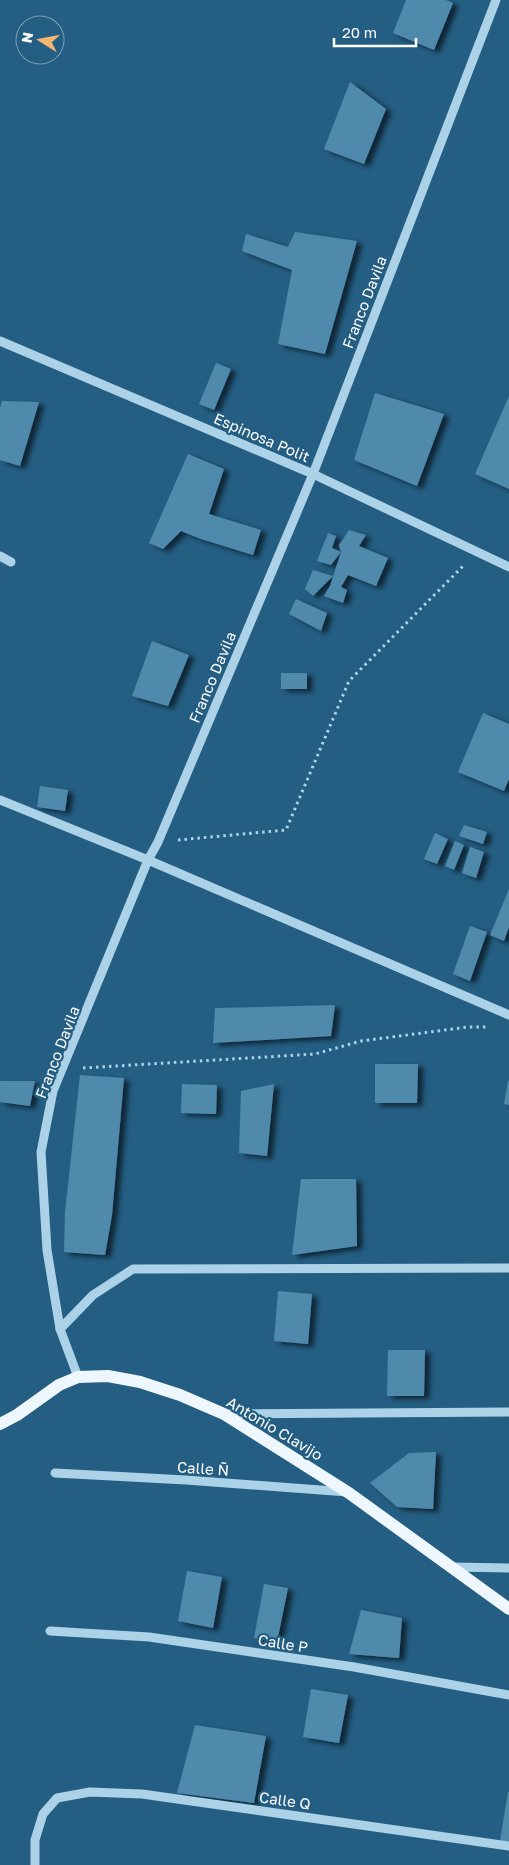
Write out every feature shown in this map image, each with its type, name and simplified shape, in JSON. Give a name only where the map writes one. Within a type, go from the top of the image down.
[{"type":"main road","name":"Antonio Clavijo","points":[[0,1424],[17,1415],[59,1385],[78,1377],[108,1376],[140,1382],[180,1395],[224,1414],[349,1492],[509,1609]]},
{"type":"street","name":"Franco Davila","points":[[78,1377],[60,1329],[47,1250],[41,1152],[53,1091],[148,860],[158,842],[312,474],[496,0]]},
{"type":"street","name":"Espinosa Polit","points":[[0,341],[312,474],[509,567]]},
{"type":"street","points":[[0,556],[11,562]]},
{"type":"street","points":[[0,800],[148,860],[509,1015]]},
{"type":"street","points":[[60,1329],[93,1295],[133,1269],[509,1268]]},
{"type":"street","points":[[224,1414],[509,1412]]},
{"type":"street","name":"Calle Ñ","points":[[55,1473],[349,1492]]},
{"type":"street","points":[[452,1567],[509,1568]]},
{"type":"street","name":"Calle P","points":[[50,1631],[149,1636],[354,1668],[509,1695]]},
{"type":"street","name":"Calle Q","points":[[35,1865],[35,1840],[43,1814],[58,1798],[90,1792],[142,1794],[509,1846]]},
{"type":"path","points":[[158,842],[286,830],[349,681],[476,553]]},
{"type":"path","points":[[62,1070],[315,1054],[361,1042],[468,1027],[492,1027]]},
{"type":"building","points":[[406,0],[446,0],[453,3],[434,50],[393,33]]},
{"type":"building","points":[[350,82],[386,109],[364,164],[324,149]]},
{"type":"building","points":[[295,232],[357,241],[325,354],[278,344],[292,270],[242,251],[246,234],[288,247]]},
{"type":"building","points":[[216,363],[231,369],[214,410],[199,404]]},
{"type":"building","points":[[375,393],[444,414],[417,486],[354,460]]},
{"type":"building","points":[[509,396],[509,489],[475,474]]},
{"type":"building","points":[[2,401],[39,402],[20,466],[0,460],[0,408]]},
{"type":"building","points":[[188,454],[224,469],[209,514],[261,530],[253,555],[181,531],[163,549],[149,543]]},
{"type":"building","points":[[349,530],[366,535],[359,546],[388,558],[376,586],[348,575],[341,587],[347,590],[343,603],[324,596],[330,586],[341,552],[339,545]]},
{"type":"building","points":[[328,533],[336,536],[332,548],[341,552],[331,565],[317,561]]},
{"type":"building","points":[[313,570],[333,576],[313,596],[305,589]]},
{"type":"building","points":[[296,599],[327,613],[321,631],[289,614]]},
{"type":"building","points":[[152,641],[189,655],[168,706],[132,696]]},
{"type":"building","points":[[281,673],[307,673],[307,689],[281,689]]},
{"type":"building","points":[[483,713],[509,724],[509,779],[504,791],[458,772]]},
{"type":"building","points":[[40,786],[68,790],[65,811],[37,807]]},
{"type":"building","points":[[464,825],[487,832],[483,844],[459,836]]},
{"type":"building","points":[[435,833],[448,839],[437,864],[424,859]]},
{"type":"building","points":[[455,841],[464,845],[454,870],[445,866]]},
{"type":"building","points":[[470,847],[484,852],[476,878],[462,873]]},
{"type":"building","points":[[509,889],[509,927],[504,941],[490,935]]},
{"type":"building","points":[[470,926],[487,932],[470,981],[453,974]]},
{"type":"building","points":[[335,1005],[331,1036],[213,1043],[215,1008]]},
{"type":"building","points":[[375,1064],[418,1064],[417,1103],[375,1103]]},
{"type":"building","points":[[80,1075],[124,1078],[112,1215],[105,1255],[64,1252],[65,1212]]},
{"type":"building","points":[[0,1081],[35,1081],[30,1106],[0,1102]]},
{"type":"building","points":[[509,1081],[509,1105],[504,1104]]},
{"type":"building","points":[[182,1084],[217,1085],[216,1114],[181,1113]]},
{"type":"building","points":[[274,1084],[267,1156],[239,1153],[241,1091]]},
{"type":"building","points":[[301,1179],[356,1179],[357,1246],[292,1255]]},
{"type":"building","points":[[278,1291],[312,1294],[308,1344],[274,1341]]},
{"type":"building","points":[[388,1350],[425,1350],[424,1396],[387,1396]]},
{"type":"building","points":[[436,1452],[433,1509],[397,1507],[370,1483],[409,1453]]},
{"type":"building","points":[[187,1571],[222,1577],[213,1628],[178,1621]]},
{"type":"building","points":[[264,1584],[288,1588],[277,1642],[254,1638]]},
{"type":"building","points":[[361,1610],[402,1618],[399,1658],[349,1654]]},
{"type":"building","points":[[311,1689],[348,1695],[339,1743],[303,1737]]},
{"type":"building","points":[[195,1725],[266,1736],[254,1803],[177,1793]]},
{"type":"building","points":[[509,1792],[509,1843],[500,1841]]}]
